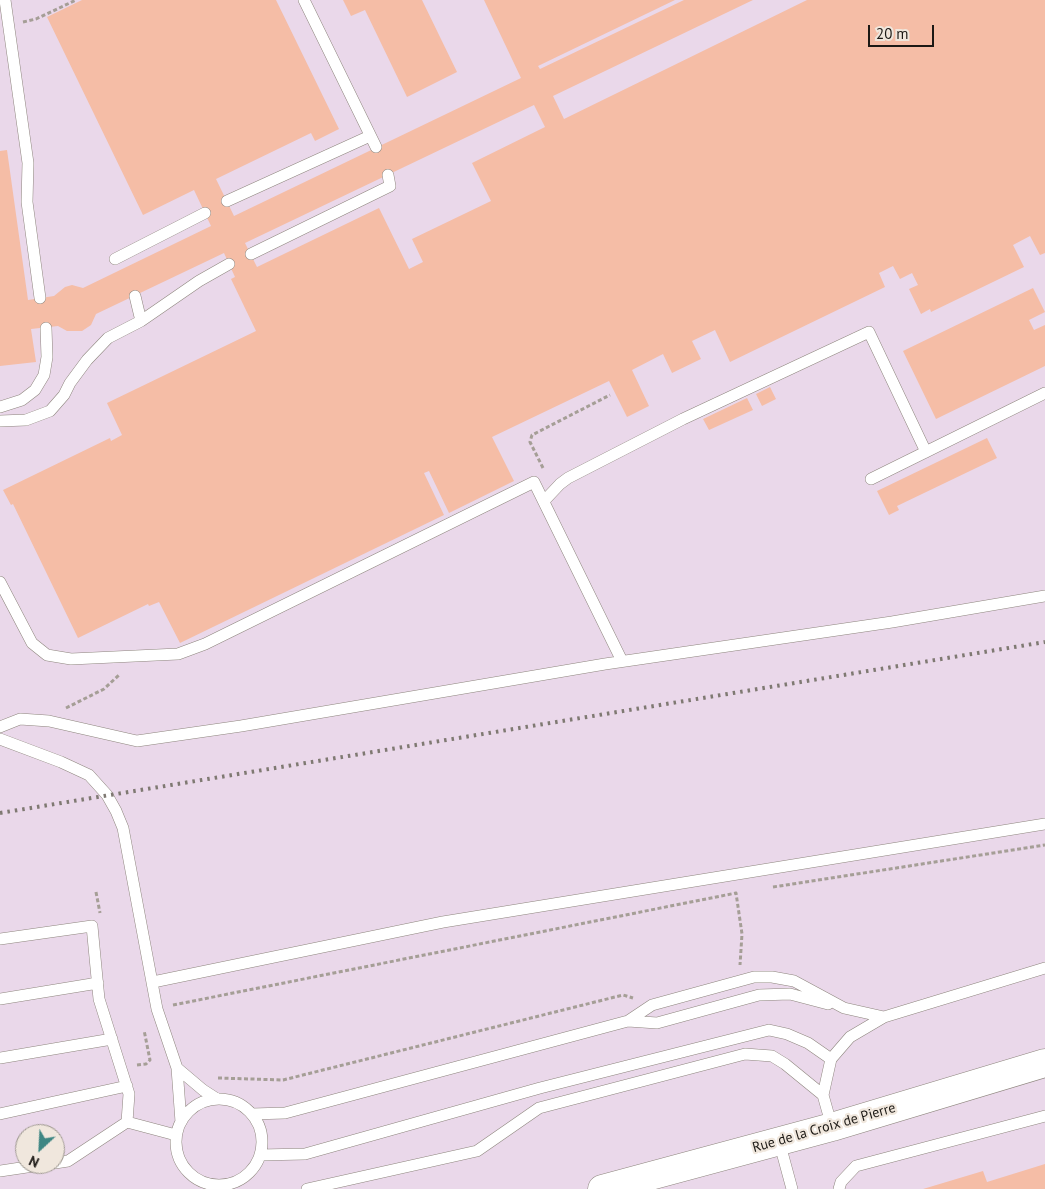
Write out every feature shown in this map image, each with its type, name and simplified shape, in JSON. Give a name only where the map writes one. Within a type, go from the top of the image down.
[{"type":"main road","name":"Rue de la Croix de Pierre","points":[[608,1188],[832,1128],[1045,1063]]},
{"type":"lane","points":[[5,0],[28,163],[27,202],[40,298]]},
{"type":"lane","points":[[304,0],[376,147]]},
{"type":"lane","points":[[227,201],[370,136]]},
{"type":"lane","points":[[251,254],[390,186],[388,175]]},
{"type":"lane","points":[[115,259],[205,213]]},
{"type":"lane","points":[[0,421],[26,420],[50,412],[64,395],[70,383],[87,360],[108,338],[141,321],[199,281],[229,264]]},
{"type":"lane","points":[[135,296],[141,321]]},
{"type":"lane","points":[[0,407],[22,400],[35,390],[44,375],[47,357],[46,328]]},
{"type":"lane","points":[[541,496],[568,478],[683,419],[869,332],[926,452]]},
{"type":"lane","points":[[871,480],[1045,393]]},
{"type":"lane","points":[[0,582],[32,643],[47,655],[71,659],[178,654],[205,644],[534,482],[622,661]]},
{"type":"lane","points":[[0,727],[20,719],[49,721],[137,741],[241,726],[622,661],[892,622],[1045,596]]},
{"type":"lane","points":[[0,739],[61,762],[89,775],[107,795],[116,811],[123,828],[157,1008],[177,1068],[181,1122]]},
{"type":"lane","points":[[153,982],[443,922],[1045,824]]},
{"type":"lane","points":[[0,939],[92,926],[99,999],[129,1094],[127,1122]]},
{"type":"lane","points":[[832,1128],[823,1095],[831,1059],[850,1037],[884,1017],[1045,968]]},
{"type":"lane","points":[[252,1114],[285,1113],[628,1021],[652,1005],[754,977],[772,977],[794,981],[844,1008]]},
{"type":"lane","points":[[0,999],[98,983]]},
{"type":"lane","points":[[628,1021],[657,1023],[759,995],[790,994],[884,1017]]},
{"type":"lane","points":[[260,1155],[305,1154],[540,1088],[769,1030],[787,1034],[808,1043],[831,1059]]},
{"type":"lane","points":[[0,1058],[112,1039]]},
{"type":"lane","points":[[307,1189],[477,1151],[539,1108],[745,1054],[772,1056],[785,1064],[823,1095]]},
{"type":"lane","points":[[177,1068],[217,1099],[236,1103],[252,1114],[259,1126],[262,1140],[260,1155],[255,1166],[235,1182],[223,1185]]},
{"type":"lane","points":[[0,1114],[127,1086]]},
{"type":"lane","points":[[217,1099],[206,1101],[187,1113],[176,1135],[176,1148],[180,1160],[198,1184],[223,1185],[239,1189]]},
{"type":"lane","points":[[839,1189],[841,1182],[856,1166],[1045,1116]]},
{"type":"lane","points":[[65,1161],[127,1122],[176,1135]]},
{"type":"lane","points":[[779,1141],[792,1189]]},
{"type":"lane","points":[[0,1171],[15,1169]]},
{"type":"path","points":[[8,25],[36,19],[76,0]]},
{"type":"path","points":[[541,496],[546,488],[543,479],[544,472],[530,442],[532,435],[610,395]]},
{"type":"path","points":[[49,721],[60,711],[104,689],[124,671]]},
{"type":"path","points":[[764,889],[1045,845]]},
{"type":"path","points":[[96,892],[102,921]]},
{"type":"path","points":[[150,1060],[141,1011],[745,892]]},
{"type":"path","points":[[736,893],[742,934],[740,971]]},
{"type":"path","points":[[150,1060],[220,1078],[283,1080],[623,995],[636,999],[648,995],[652,1005]]},
{"type":"path","points":[[133,1057],[137,1065],[146,1064],[150,1060]]},
{"type":"shaded area","points":[[0,0],[1045,0],[1045,1189],[0,1189]]},
{"type":"building","points":[[82,0],[276,0],[339,129],[315,141],[311,133],[216,179],[234,216],[521,78],[484,0],[675,0],[538,66],[540,69],[684,0],[753,0],[553,96],[564,119],[807,0],[1045,0],[1045,253],[1040,255],[1030,236],[1013,245],[1024,267],[931,312],[930,309],[921,314],[909,289],[918,285],[912,273],[900,279],[893,266],[879,273],[885,287],[730,362],[715,330],[692,341],[701,359],[672,373],[663,354],[632,370],[649,406],[627,417],[609,381],[492,437],[514,481],[449,513],[429,471],[424,473],[444,515],[180,643],[159,602],[149,606],[148,604],[78,638],[13,504],[11,505],[3,490],[110,438],[111,441],[122,435],[107,403],[256,331],[231,279],[235,277],[224,253],[96,314],[91,325],[82,331],[67,331],[58,326],[31,329],[36,362],[0,366],[0,151],[7,150],[28,300],[54,296],[65,287],[72,285],[83,288],[211,226],[194,190],[143,215],[47,17]],"holes":[[[534,105],[545,127],[472,163],[491,201],[412,239],[423,262],[409,269],[379,208],[257,267],[245,243]]]},
{"type":"building","points":[[343,0],[422,0],[457,72],[407,97],[365,10],[351,16]]},
{"type":"building","points":[[1033,288],[1045,312],[1029,320],[1034,330],[1045,325],[1045,366],[936,419],[903,351]]},
{"type":"building","points":[[770,387],[776,399],[762,406],[756,394]]},
{"type":"building","points":[[747,398],[753,410],[709,430],[703,419]]},
{"type":"building","points":[[987,438],[997,458],[897,506],[899,510],[889,515],[877,491]]},
{"type":"building","points":[[1045,1164],[1045,1189],[923,1189],[983,1171],[987,1182]]},
{"type":"railway","points":[[0,813],[1045,642]]}]
